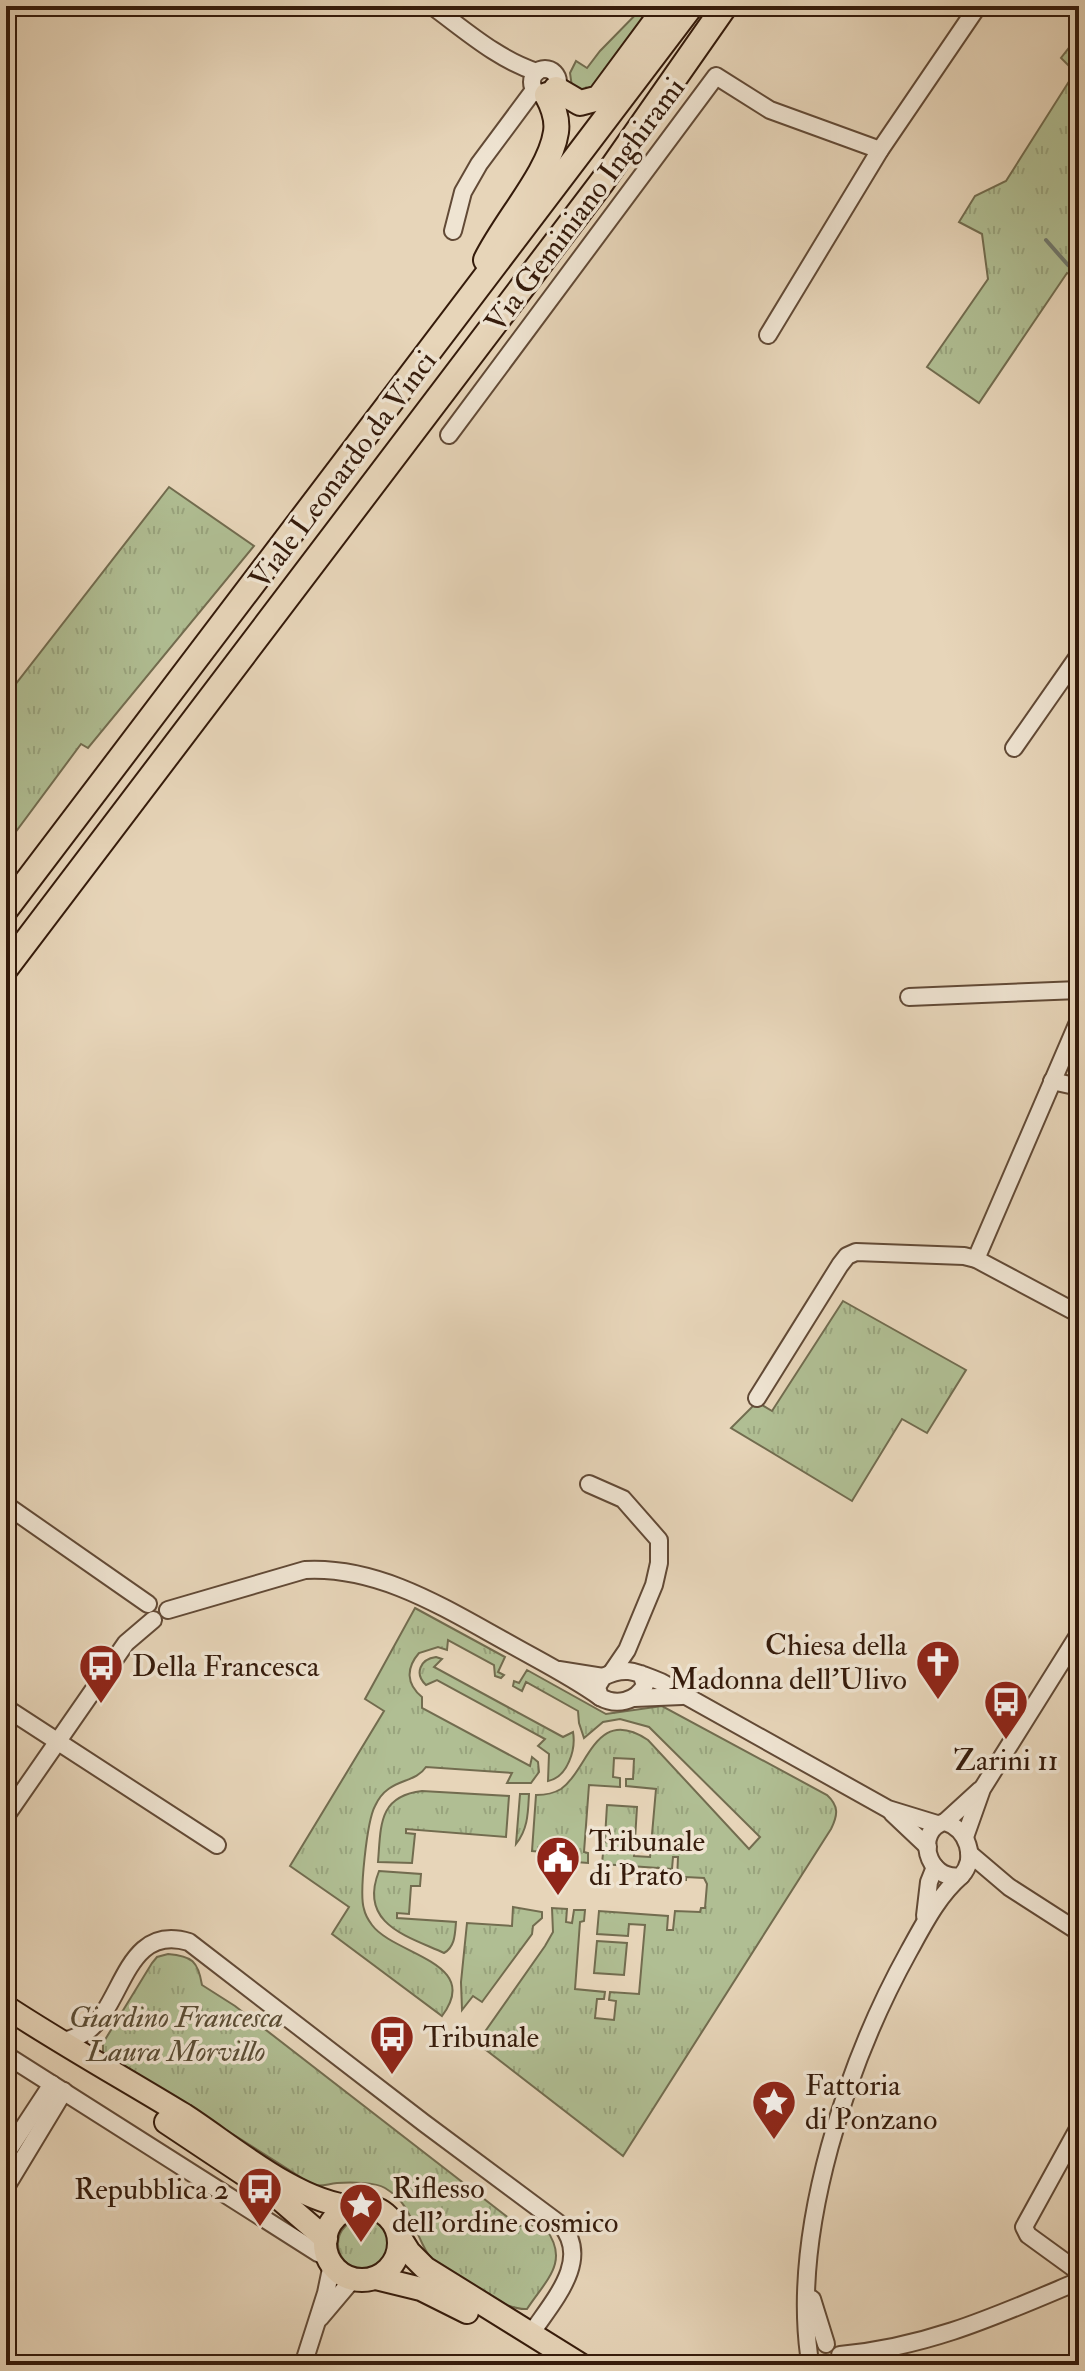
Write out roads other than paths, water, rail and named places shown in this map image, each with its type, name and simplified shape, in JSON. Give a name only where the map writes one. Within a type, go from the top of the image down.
[{"type":"highway","points":[[541,85],[580,103],[599,98],[667,6]]},
{"type":"highway","name":"Viale Leonardo da Vinci","points":[[6,909],[460,312],[688,6]]},
{"type":"highway","name":"Viale Leonardo da Vinci","points":[[6,968],[583,207],[725,6]]},
{"type":"highway","points":[[661,95],[738,6]]},
{"type":"highway","points":[[460,312],[498,234],[549,156],[556,131],[556,116],[541,85]]},
{"type":"main road","points":[[6,2007],[302,2192],[334,2206],[364,2206],[382,2212],[390,2218],[409,2252],[425,2268],[581,2365]]},
{"type":"main road","points":[[6,2022],[218,2156],[292,2208],[328,2253],[337,2271],[364,2279],[395,2281],[444,2298],[557,2365]]},
{"type":"main road","points":[[328,2253],[335,2218],[354,2207]]},
{"type":"main road","points":[[364,2279],[392,2266],[399,2236]]},
{"type":"street","points":[[432,6],[541,85],[479,164],[463,192],[453,231]]},
{"type":"street","points":[[768,335],[880,150],[978,6]]},
{"type":"street","name":"Via Geminiano Inghirami","points":[[449,435],[716,76],[770,110],[880,150]]},
{"type":"street","points":[[1014,748],[1079,655]]},
{"type":"street","points":[[909,997],[1079,990]]},
{"type":"street","points":[[976,1259],[1079,1020]]},
{"type":"street","points":[[1052,1081],[1079,1087]]},
{"type":"street","points":[[757,1398],[847,1256],[864,1251],[976,1259],[1079,1314]]},
{"type":"street","points":[[589,1484],[623,1499],[659,1540],[659,1563],[654,1585],[620,1664],[597,1687],[600,1697]]},
{"type":"street","points":[[6,1505],[150,1612],[164,1618],[168,1610],[305,1570],[336,1571],[409,1591],[613,1702],[684,1696]]},
{"type":"street","points":[[6,1517],[33,1526]]},
{"type":"street","points":[[6,1816],[55,1742],[150,1612]]},
{"type":"street","points":[[809,2362],[806,2328],[810,2237],[854,2066],[892,1982],[925,1922],[947,1888],[963,1874],[967,1845],[982,1789],[1079,1634]]},
{"type":"street","points":[[633,1639],[633,1652],[645,1685],[634,1698]]},
{"type":"street","points":[[554,1669],[608,1674],[640,1673],[888,1809],[954,1825],[967,1845],[1009,1887],[1079,1932]]},
{"type":"street","points":[[6,1708],[217,1845]]},
{"type":"street","points":[[982,1789],[941,1823],[928,1837],[928,1847],[935,1867],[942,1874],[951,1877],[963,1874],[1009,1887]]},
{"type":"street","points":[[888,1809],[928,1847]]},
{"type":"street","points":[[925,1922],[929,1882],[935,1867]]},
{"type":"street","points":[[61,2042],[93,2028],[138,1954],[163,1937],[189,1942],[511,2186],[570,2235],[574,2247],[573,2263],[531,2334]]},
{"type":"street","points":[[93,2028],[92,2046],[96,2061]]},
{"type":"street","points":[[6,2055],[318,2253],[328,2253],[317,2322],[303,2365]]},
{"type":"street","points":[[6,2154],[58,2087]]},
{"type":"street","points":[[6,2187],[58,2087]]},
{"type":"street","points":[[1079,2127],[1024,2227],[1028,2235],[1079,2272]]},
{"type":"street","points":[[317,2322],[364,2279]]},
{"type":"street","points":[[809,2362],[816,2346],[826,2344],[836,2348],[840,2360],[879,2351],[964,2329],[1079,2281]]},
{"type":"street","points":[[808,2285],[826,2344]]},
{"type":"waterway","points":[[1046,240],[1068,265],[1079,271]]},
{"type":"place","name":"Chiesa della Madonna dell'Ulivo","points":[[938,1701]]},
{"type":"place","name":"Della Francesca","points":[[101,1705]]},
{"type":"place","name":"Zarini 11","points":[[1006,1741]]},
{"type":"place","name":"Tribunale di Prato","points":[[558,1897]]},
{"type":"place","name":"Tribunale","points":[[392,2076]]},
{"type":"place","name":"Fattoria di Ponzano","points":[[774,2141]]},
{"type":"place","name":"Repubblica 2","points":[[260,2228]]},
{"type":"place","name":"Riflesso dell'ordine cosmico","points":[[361,2244]]},
{"type":"park label","name":"Giardino Francesca Laura Morvillo","points":[[176,2034]]}]
